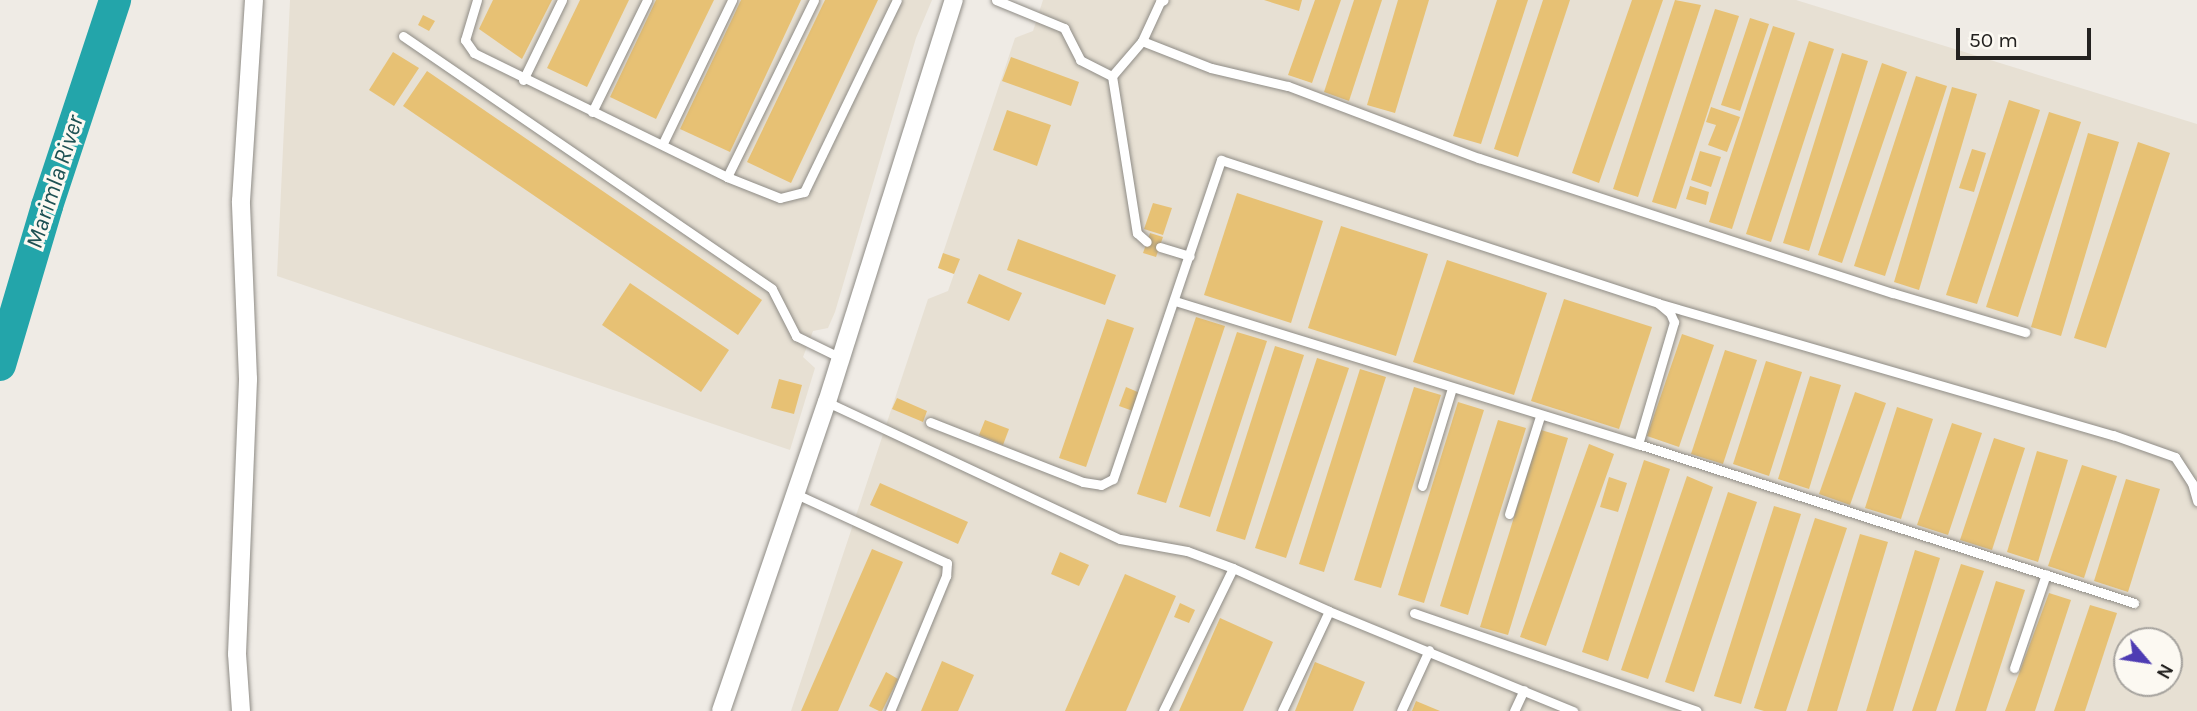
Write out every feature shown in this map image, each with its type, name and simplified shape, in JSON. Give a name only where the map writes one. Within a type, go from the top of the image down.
[{"type":"street","points":[[241,711],[237,654],[248,379],[241,201],[254,0]]},
{"type":"street","points":[[721,711],[827,402],[954,0]]},
{"type":"lane","points":[[477,0],[466,29],[465,40],[474,53],[592,112],[663,143],[727,177],[780,198],[804,192],[897,0]]},
{"type":"lane","points":[[523,79],[562,0]]},
{"type":"lane","points":[[592,112],[647,0]]},
{"type":"lane","points":[[663,143],[732,0]]},
{"type":"lane","points":[[727,177],[814,0]]},
{"type":"lane","points":[[996,0],[1064,28],[1080,60],[1112,76]]},
{"type":"lane","points":[[1112,76],[1142,41],[1161,1]]},
{"type":"lane","points":[[403,36],[772,289],[796,336],[841,359]]},
{"type":"lane","points":[[1142,41],[1211,68],[1288,86],[1479,158],[1893,293],[2025,332]]},
{"type":"lane","points":[[1112,76],[1138,233],[1147,242]]},
{"type":"lane","points":[[930,422],[1083,482],[1101,485],[1113,479],[1222,160],[1658,303],[2113,435],[2175,457],[2192,483],[2197,501]]},
{"type":"lane","points":[[1160,247],[1190,256]]},
{"type":"lane","points":[[1175,301],[1540,416],[1638,444],[2134,603]]},
{"type":"lane","points":[[1638,444],[1674,322],[1670,313],[1658,303]]},
{"type":"lane","points":[[1422,486],[1452,388]]},
{"type":"lane","points":[[827,402],[1120,539],[1187,551],[1233,568],[1329,611],[1573,711]]},
{"type":"lane","points":[[1509,514],[1540,416]]},
{"type":"lane","points":[[796,494],[947,563],[946,576],[890,711]]},
{"type":"lane","points":[[1163,711],[1233,568]]},
{"type":"lane","points":[[2014,668],[2046,574]]},
{"type":"lane","points":[[1282,711],[1329,611]]},
{"type":"lane","points":[[1414,613],[1697,711]]},
{"type":"lane","points":[[1401,711],[1429,650]]},
{"type":"lane","points":[[1514,711],[1524,690]]},
{"type":"shaded area","points":[[290,0],[932,0],[916,38],[835,312],[828,328],[813,331],[803,357],[815,368],[790,450],[277,276]]},
{"type":"shaded area","points":[[1043,0],[1796,0],[2197,124],[2197,711],[791,711],[928,299],[948,291],[954,274],[938,268],[1015,38],[1033,31]]},
{"type":"building","points":[[493,0],[552,0],[522,59],[479,29]]},
{"type":"building","points":[[580,0],[629,0],[587,87],[547,68]]},
{"type":"building","points":[[656,0],[714,0],[656,119],[610,97]]},
{"type":"building","points":[[741,0],[801,0],[730,152],[680,129]]},
{"type":"building","points":[[825,0],[878,0],[791,183],[747,162]]},
{"type":"building","points":[[1264,0],[1302,0],[1299,11]]},
{"type":"building","points":[[1315,0],[1341,0],[1312,83],[1288,75]]},
{"type":"building","points":[[1354,0],[1382,0],[1349,101],[1324,92]]},
{"type":"building","points":[[1398,0],[1429,0],[1395,113],[1367,105]]},
{"type":"building","points":[[1497,0],[1528,0],[1481,144],[1453,136]]},
{"type":"building","points":[[1543,0],[1570,0],[1518,157],[1494,149]]},
{"type":"building","points":[[1632,0],[1663,0],[1599,183],[1572,173]]},
{"type":"building","points":[[1675,0],[1701,5],[1638,197],[1613,189]]},
{"type":"building","points":[[1715,9],[1739,16],[1676,209],[1652,202]]},
{"type":"building","points":[[423,15],[435,21],[429,31],[418,25]]},
{"type":"building","points":[[1750,18],[1769,24],[1740,111],[1721,105]]},
{"type":"building","points":[[1773,26],[1795,33],[1732,229],[1709,222]]},
{"type":"building","points":[[1809,41],[1834,49],[1771,242],[1746,234]]},
{"type":"building","points":[[393,52],[419,68],[394,106],[369,90]]},
{"type":"building","points":[[1842,53],[1868,61],[1809,251],[1783,243]]},
{"type":"building","points":[[1011,57],[1079,82],[1071,106],[1002,81]]},
{"type":"building","points":[[1882,63],[1907,72],[1842,263],[1818,255]]},
{"type":"building","points":[[427,71],[762,300],[738,335],[403,106]]},
{"type":"building","points":[[1916,76],[1947,86],[1885,276],[1854,266]]},
{"type":"building","points":[[1952,87],[1977,94],[1919,290],[1894,282]]},
{"type":"building","points":[[2009,100],[2040,110],[1977,304],[1946,295]]},
{"type":"building","points":[[1711,107],[1740,117],[1727,152],[1708,145],[1716,125],[1706,122]]},
{"type":"building","points":[[1007,110],[1051,125],[1037,166],[993,150]]},
{"type":"building","points":[[2049,112],[2081,122],[2018,317],[1986,307]]},
{"type":"building","points":[[2088,133],[2119,142],[2061,336],[2031,327]]},
{"type":"building","points":[[2138,142],[2170,153],[2106,348],[2074,338]]},
{"type":"building","points":[[1972,149],[1986,153],[1974,192],[1959,188]]},
{"type":"building","points":[[1700,151],[1721,157],[1711,187],[1691,180]]},
{"type":"building","points":[[1690,186],[1709,192],[1706,205],[1686,199]]},
{"type":"building","points":[[1237,193],[1323,221],[1291,323],[1204,295]]},
{"type":"building","points":[[1153,203],[1172,208],[1163,235],[1144,229]]},
{"type":"building","points":[[1341,226],[1428,254],[1396,356],[1308,328]]},
{"type":"building","points":[[1150,233],[1163,237],[1156,257],[1143,253]]},
{"type":"building","points":[[1018,239],[1116,275],[1105,305],[1007,270]]},
{"type":"building","points":[[943,253],[960,259],[954,274],[938,268]]},
{"type":"building","points":[[1447,260],[1547,293],[1514,395],[1413,362]]},
{"type":"building","points":[[979,274],[1022,293],[1009,321],[967,303]]},
{"type":"building","points":[[630,283],[729,350],[701,392],[602,325]]},
{"type":"building","points":[[1564,299],[1652,327],[1619,429],[1531,401]]},
{"type":"building","points":[[1196,317],[1225,326],[1166,503],[1137,494]]},
{"type":"building","points":[[1107,319],[1134,328],[1086,467],[1059,458]]},
{"type":"building","points":[[1237,332],[1267,341],[1210,517],[1179,507]]},
{"type":"building","points":[[1682,334],[1714,345],[1679,447],[1647,436]]},
{"type":"building","points":[[1275,346],[1304,355],[1245,540],[1216,531]]},
{"type":"building","points":[[1725,350],[1757,360],[1723,464],[1691,454]]},
{"type":"building","points":[[1317,358],[1349,368],[1286,558],[1255,548]]},
{"type":"building","points":[[1766,361],[1802,372],[1769,476],[1733,464]]},
{"type":"building","points":[[1360,369],[1386,377],[1324,572],[1299,564]]},
{"type":"building","points":[[1810,376],[1841,385],[1809,489],[1778,479]]},
{"type":"building","points":[[779,379],[802,385],[794,414],[771,408]]},
{"type":"building","points":[[1126,387],[1140,393],[1133,411],[1119,406]]},
{"type":"building","points":[[1414,387],[1441,395],[1381,588],[1354,580]]},
{"type":"building","points":[[1855,392],[1886,403],[1850,505],[1819,494]]},
{"type":"building","points":[[897,398],[927,411],[923,422],[892,409]]},
{"type":"building","points":[[1458,402],[1484,410],[1424,603],[1398,595]]},
{"type":"building","points":[[1897,407],[1933,419],[1901,519],[1865,508]]},
{"type":"building","points":[[985,420],[1009,429],[1003,445],[979,435]]},
{"type":"building","points":[[1498,420],[1526,428],[1468,615],[1440,606]]},
{"type":"building","points":[[1952,423],[1982,433],[1948,535],[1917,525]]},
{"type":"building","points":[[1541,430],[1568,438],[1508,635],[1480,627]]},
{"type":"building","points":[[1994,438],[2025,448],[1992,550],[1960,540]]},
{"type":"building","points":[[1589,444],[1614,454],[1546,646],[1520,637]]},
{"type":"building","points":[[2037,451],[2068,460],[2038,562],[2007,552]]},
{"type":"building","points":[[1644,460],[1670,469],[1608,661],[1582,652]]},
{"type":"building","points":[[2082,465],[2117,476],[2084,578],[2048,566]]},
{"type":"building","points":[[1687,476],[1713,487],[1648,679],[1621,670]]},
{"type":"building","points":[[1609,477],[1627,483],[1618,512],[1600,507]]},
{"type":"building","points":[[2126,479],[2160,489],[2128,592],[2094,581]]},
{"type":"building","points":[[880,483],[968,522],[958,544],[870,505]]},
{"type":"building","points":[[1728,492],[1757,502],[1694,692],[1665,682]]},
{"type":"building","points":[[1774,506],[1801,514],[1741,704],[1714,696]]},
{"type":"building","points":[[1815,518],[1847,528],[1786,711],[1764,711],[1754,708]]},
{"type":"building","points":[[1860,534],[1888,542],[1837,711],[1807,711]]},
{"type":"building","points":[[872,549],[903,562],[838,711],[801,711]]},
{"type":"building","points":[[1915,550],[1940,558],[1893,711],[1866,711]]},
{"type":"building","points":[[1060,552],[1089,565],[1079,586],[1051,574]]},
{"type":"building","points":[[1961,564],[1984,571],[1936,711],[1912,711]]},
{"type":"building","points":[[1125,574],[1176,596],[1126,711],[1065,711]]},
{"type":"building","points":[[1996,581],[2025,590],[1986,711],[1955,711]]},
{"type":"building","points":[[2049,593],[2071,600],[2035,711],[2005,711]]},
{"type":"building","points":[[1180,603],[1195,610],[1189,623],[1174,617]]},
{"type":"building","points":[[2090,605],[2117,613],[2085,711],[2054,711]]},
{"type":"building","points":[[1220,618],[1273,642],[1243,711],[1179,711]]},
{"type":"building","points":[[942,661],[974,675],[958,711],[921,711]]},
{"type":"building","points":[[1315,662],[1365,682],[1353,711],[1295,711]]},
{"type":"building","points":[[886,672],[898,679],[882,711],[879,711],[869,706]]},
{"type":"building","points":[[1416,701],[1440,711],[1412,711]]},
{"type":"waterway","name":"Marimla River","points":[[0,365],[47,206],[115,0]]}]
